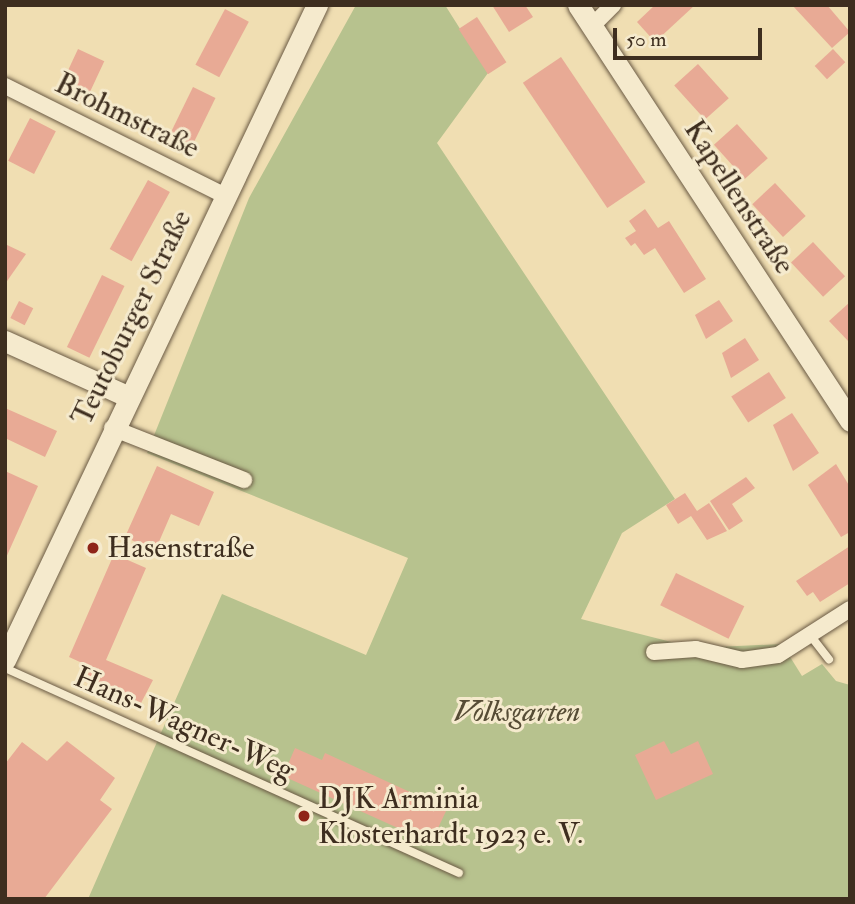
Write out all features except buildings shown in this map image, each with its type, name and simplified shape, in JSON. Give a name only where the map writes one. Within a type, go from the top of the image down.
[{"type":"main road","name":"Teutoburger Straße","points":[[5,660],[127,396],[317,5]]},
{"type":"main road","name":"Kapellenstraße","points":[[578,5],[850,421]]},
{"type":"main road","points":[[5,341],[127,396]]},
{"type":"street","points":[[592,26],[613,5]]},
{"type":"street","name":"Brohmstraße","points":[[5,86],[225,195]]},
{"type":"street","points":[[112,428],[244,480]]},
{"type":"street","points":[[654,652],[696,649],[758,658],[778,655],[850,609]]},
{"type":"lane","points":[[810,635],[829,659]]},
{"type":"lane","name":"Hans-Wagner-Weg","points":[[5,668],[459,873]]},
{"type":"green space","name":"Volksgarten","points":[[356,5],[445,5],[488,73],[437,143],[675,499],[622,533],[581,619],[695,648],[782,644],[802,676],[822,664],[836,681],[850,685],[850,899],[88,899],[222,594],[366,655],[408,558],[147,453],[249,198]]},
{"type":"place","name":"Hasenstraße","points":[[93,548]]},
{"type":"place","name":"DJK Arminia Klosterhardt 1923 e. V.","points":[[304,816]]}]
